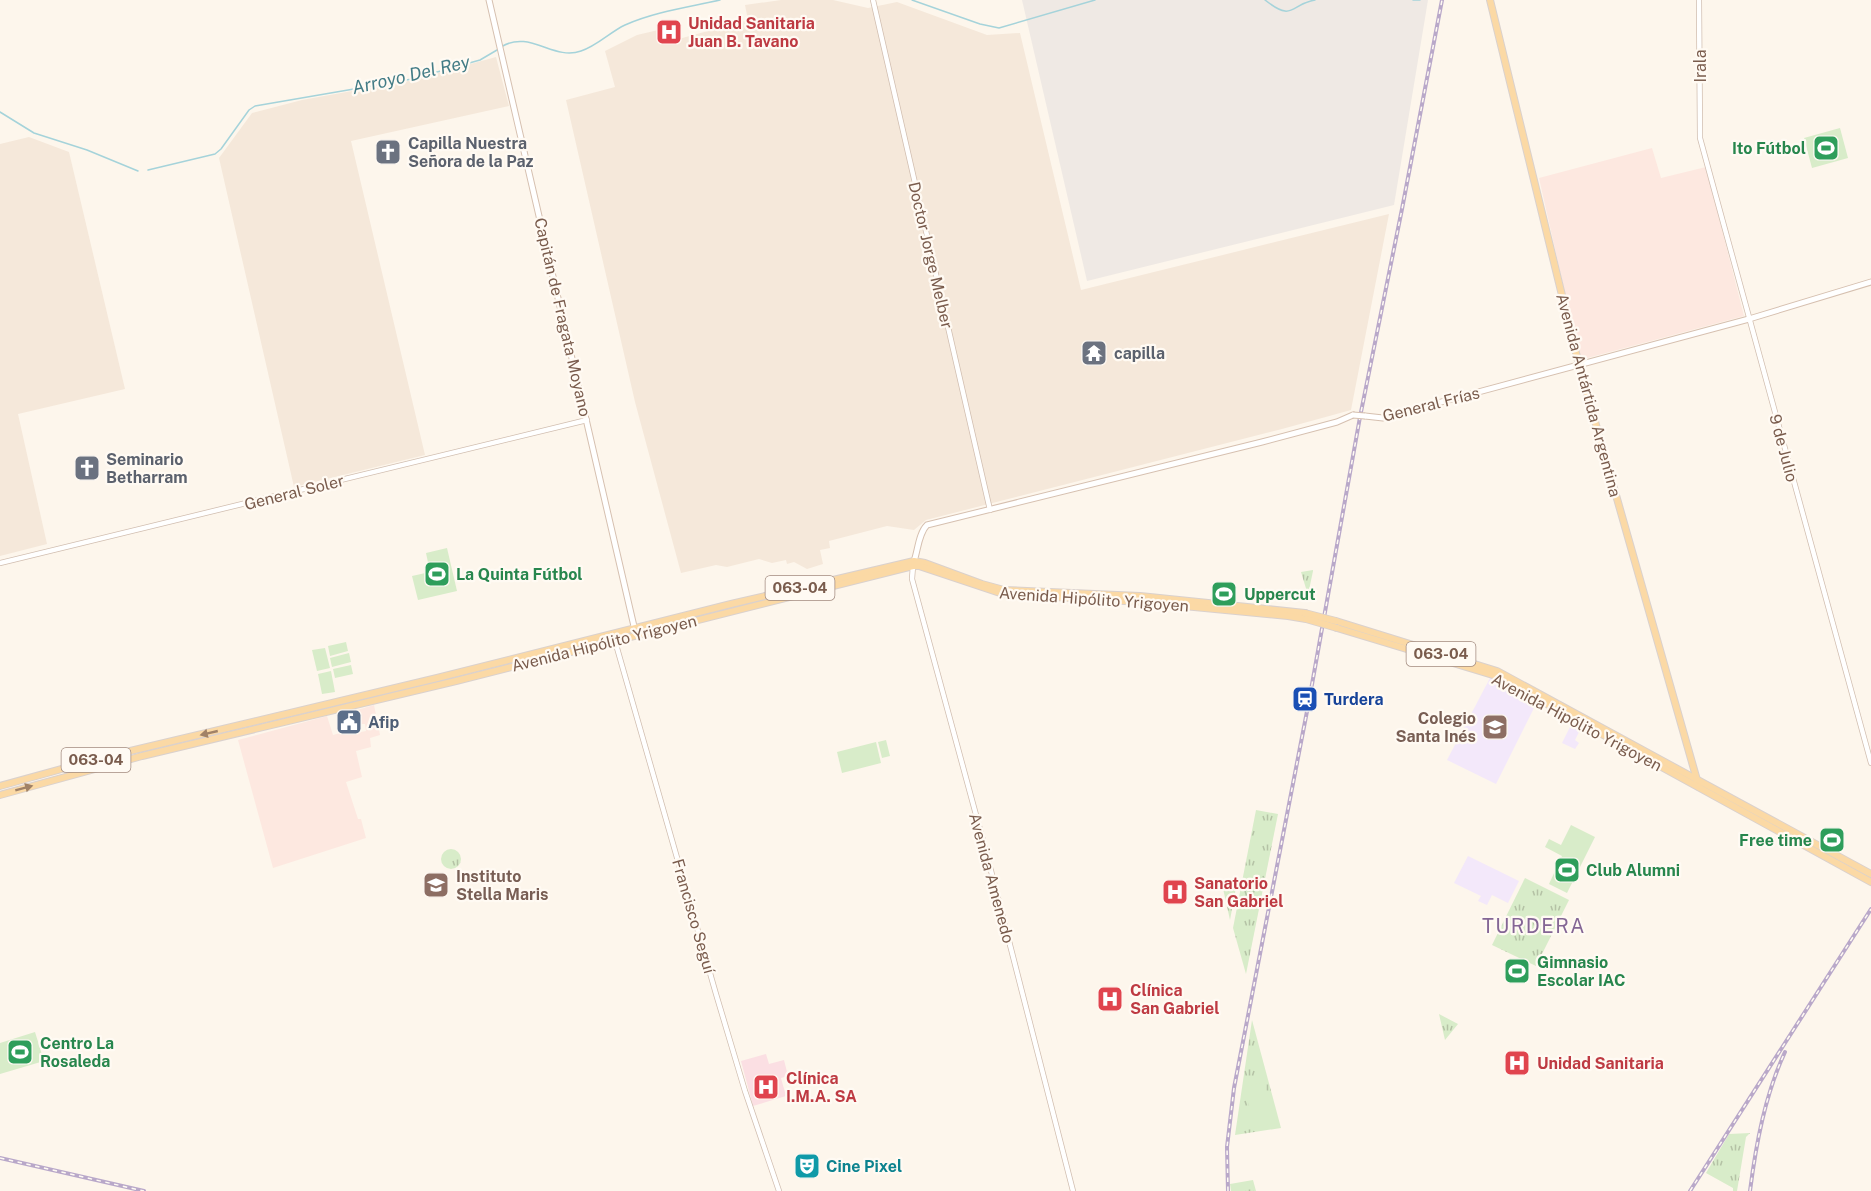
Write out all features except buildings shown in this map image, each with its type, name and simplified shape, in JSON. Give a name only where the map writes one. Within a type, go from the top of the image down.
[{"type":"main road","name":"Capitán de Fragata Moyano","points":[[489,0],[635,632]]},
{"type":"main road","name":"Avenida Antártida Argentina","points":[[1490,0],[1579,365],[1699,787]]},
{"type":"main road","name":"General Frías","points":[[914,563],[921,534],[927,525],[1304,431],[1353,415],[1383,418],[1749,319],[1871,282]]},
{"type":"main road","name":"Avenida Hipólito Yrigoyen","points":[[0,786],[105,757],[635,632],[914,563],[1003,594],[1142,602],[1305,616],[1497,671],[1871,874]]},
{"type":"main road","name":"Avenida Hipólito Yrigoyen","points":[[1336,625],[1496,676],[1871,882]]},
{"type":"main road","name":"Avenida Hipólito Yrigoyen","points":[[0,795],[142,756],[456,681],[613,637]]},
{"type":"street","name":"Doctor Jorge Melber","points":[[873,0],[990,510]]},
{"type":"street","name":"Irala","points":[[1699,0],[1700,132]]},
{"type":"street","name":"9 de Julio","points":[[1700,132],[1871,763]]},
{"type":"street","name":"General Soler","points":[[0,563],[587,420]]},
{"type":"street","name":"Avenida Amenedo","points":[[914,563],[912,579],[988,859],[1073,1191]]},
{"type":"street","name":"Francisco Seguí","points":[[613,637],[745,1091],[779,1191]]},
{"type":"shaded area","points":[[781,0],[833,0],[868,8],[897,2],[987,35],[1020,33],[1081,290],[1389,214],[1351,410],[926,520],[914,530],[887,526],[829,541],[830,548],[820,550],[823,564],[807,569],[794,562],[787,564],[786,560],[772,563],[759,559],[727,567],[716,565],[681,573],[635,402],[566,100],[615,87],[605,51],[637,35],[671,27],[675,40],[748,20],[745,5]]},
{"type":"shaded area","points":[[1022,0],[1428,0],[1394,205],[1087,281]]},
{"type":"shaded area","points":[[496,57],[509,106],[351,141],[425,455],[294,487],[219,158],[252,113],[302,100],[408,81]]},
{"type":"shaded area","points":[[29,137],[69,152],[125,389],[18,414],[47,544],[0,556],[0,144]]},
{"type":"shaded area","points":[[1652,148],[1661,178],[1706,167],[1744,316],[1580,360],[1539,178]]},
{"type":"shaded area","name":"Colegio Santa Inés","points":[[1491,676],[1537,702],[1496,784],[1447,760]]},
{"type":"shaded area","points":[[374,705],[380,735],[370,738],[371,747],[356,751],[362,777],[346,782],[366,838],[273,868],[238,740],[327,716],[333,735],[366,731],[365,724],[361,724],[357,710]]},
{"type":"shaded area","points":[[1571,725],[1580,730],[1575,740],[1579,743],[1575,749],[1562,743]]},
{"type":"shaded area","points":[[1468,856],[1519,881],[1508,903],[1492,895],[1487,905],[1478,901],[1481,896],[1454,883]]},
{"type":"shaded area","name":"Clínica I.M.A. SA","points":[[766,1054],[769,1064],[784,1060],[788,1076],[781,1078],[786,1096],[753,1106],[741,1061]]},
{"type":"green space","name":"Ito Fútbol","points":[[1840,128],[1848,158],[1812,168],[1804,138]]},
{"type":"green space","name":"La Quinta Fútbol","points":[[447,548],[457,591],[418,600],[412,576],[430,572],[426,553]]},
{"type":"green space","points":[[1313,571],[1308,595],[1301,572]]},
{"type":"green space","points":[[346,642],[348,651],[330,656],[328,646]]},
{"type":"green space","points":[[325,648],[330,668],[317,671],[312,650]]},
{"type":"green space","points":[[349,653],[351,662],[332,667],[330,658]]},
{"type":"green space","points":[[351,665],[353,674],[335,678],[333,669]]},
{"type":"green space","points":[[331,671],[335,692],[322,694],[318,674]]},
{"type":"green space","points":[[886,740],[890,756],[882,758],[878,742]]},
{"type":"green space","points":[[876,742],[881,763],[842,773],[837,752]]},
{"type":"green space","points":[[1256,810],[1278,814],[1246,974],[1233,928]]},
{"type":"green space","name":"Club Alumni","points":[[1571,825],[1595,837],[1567,893],[1549,884],[1562,856],[1545,847],[1549,839],[1561,845]]},
{"type":"green space","points":[[451,849],[458,852],[461,859],[458,866],[451,869],[444,866],[441,859],[444,852]]},
{"type":"green space","points":[[1525,878],[1569,900],[1536,966],[1492,945]]},
{"type":"green space","points":[[1237,882],[1230,920],[1222,884]]},
{"type":"green space","points":[[1439,1014],[1458,1024],[1445,1040]]},
{"type":"green space","points":[[1252,1020],[1281,1128],[1235,1135]]},
{"type":"green space","name":"Centro La Rosaleda","points":[[35,1032],[44,1061],[0,1074],[0,1043]]},
{"type":"green space","points":[[1264,1082],[1275,1123],[1255,1128],[1244,1087]]},
{"type":"green space","points":[[1750,1133],[1746,1137],[1737,1191],[1733,1191],[1733,1188],[1706,1173],[1729,1134]]},
{"type":"green space","points":[[1253,1180],[1256,1191],[1231,1191],[1230,1184]]},
{"type":"waterway","name":"Arroyo Del Rey","points":[[501,47],[522,41],[561,52],[581,51],[636,20],[720,0]]},
{"type":"waterway","name":"Arroyo Del Rey","points":[[912,0],[980,24],[999,28],[1095,0]]},
{"type":"waterway","name":"Arroyo Del Rey","points":[[1265,0],[1274,7],[1287,11],[1315,0]]},
{"type":"waterway","name":"Arroyo Del Rey","points":[[1413,0],[1420,0]]},
{"type":"waterway","name":"Arroyo Del Rey","points":[[148,170],[215,154],[249,110],[255,106],[412,79],[480,60],[497,50]]},
{"type":"waterway","name":"Arroyo Del Rey","points":[[0,112],[34,133],[87,150],[138,171]]},
{"type":"railway","points":[[1228,1191],[1227,1147],[1234,1088],[1309,701],[1360,417],[1442,0]]},
{"type":"railway","points":[[1690,1191],[1871,909]]},
{"type":"railway","points":[[1750,1191],[1762,1120],[1785,1052]]},
{"type":"railway","points":[[0,1158],[144,1191]]},
{"type":"place","name":"Unidad Sanitaria Juan B. Tavano","points":[[669,32]]},
{"type":"place","name":"Ito Fútbol","points":[[1826,148]]},
{"type":"place","name":"Capilla Nuestra Señora de la Paz","points":[[388,152]]},
{"type":"place","name":"capilla","points":[[1094,353]]},
{"type":"place","name":"Seminario Betharram","points":[[87,468]]},
{"type":"place","name":"La Quinta Fútbol","points":[[437,574]]},
{"type":"place","name":"Uppercut","points":[[1224,594]]},
{"type":"place","name":"Turdera","points":[[1305,699]]},
{"type":"place","name":"Afip","points":[[349,722]]},
{"type":"place","name":"Colegio Santa Inés","points":[[1495,727]]},
{"type":"place","name":"Free time","points":[[1832,840]]},
{"type":"place","name":"Club Alumni","points":[[1567,870]]},
{"type":"place","name":"Instituto Stella Maris","points":[[436,885]]},
{"type":"place","name":"Sanatorio San Gabriel","points":[[1175,892]]},
{"type":"place","name":"Gimnasio Escolar IAC","points":[[1517,971]]},
{"type":"place","name":"Clínica San Gabriel","points":[[1110,999]]},
{"type":"place","name":"Centro La Rosaleda","points":[[20,1052]]},
{"type":"place","name":"Unidad Sanitaria","points":[[1517,1063]]},
{"type":"place","name":"Clínica I.M.A. SA","points":[[766,1087]]},
{"type":"place","name":"Cine Pixel","points":[[807,1166]]},
{"type":"district","name":"TURDERA","points":[[1534,926]]}]
